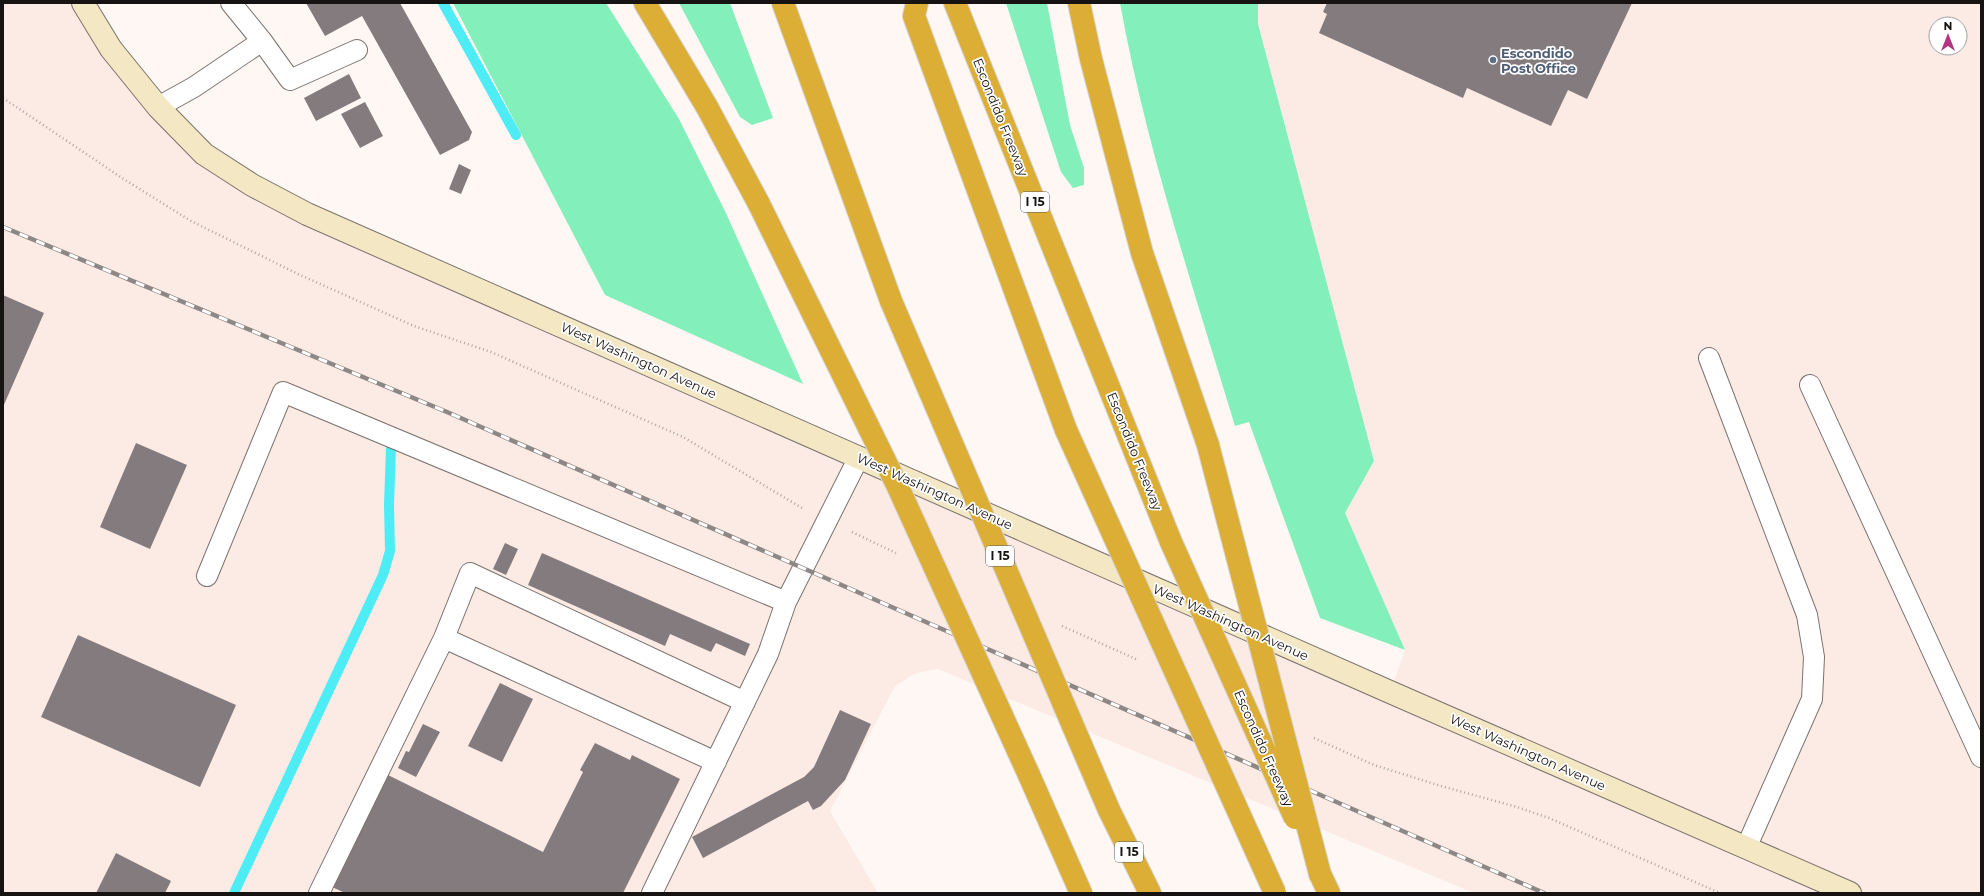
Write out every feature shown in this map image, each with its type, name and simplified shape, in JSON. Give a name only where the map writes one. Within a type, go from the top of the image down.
[{"type":"highway","points":[[644,3],[707,107],[759,204],[898,487],[1081,893]]},
{"type":"highway","name":"I 15","points":[[783,3],[891,301],[1109,810],[1150,893]]},
{"type":"highway","points":[[917,3],[914,16],[1066,430],[1275,893]]},
{"type":"highway","name":"Escondido Freeway","points":[[955,3],[1171,542],[1325,884]]},
{"type":"highway","points":[[1079,3],[1091,59],[1142,253],[1208,444],[1325,884]]},
{"type":"highway","points":[[1086,3],[1091,59]]},
{"type":"street","name":"West Washington Avenue","points":[[83,3],[111,48],[158,107],[204,154],[252,185],[307,214],[1850,893]]},
{"type":"lane","points":[[231,3],[262,41],[290,80],[357,50]]},
{"type":"lane","points":[[158,107],[194,88],[262,41]]},
{"type":"lane","points":[[1709,358],[1807,615],[1814,657],[1812,699],[1746,848]]},
{"type":"lane","points":[[1810,385],[1981,757]]},
{"type":"lane","points":[[207,576],[283,392],[786,602]]},
{"type":"lane","points":[[652,893],[768,654],[786,602],[859,457]]},
{"type":"lane","points":[[319,893],[444,638],[470,573],[745,702]]},
{"type":"lane","points":[[444,638],[716,762]]},
{"type":"shaded area","points":[[3,3],[83,3],[157,107],[252,185],[1390,692],[1405,650],[1345,513],[1374,461],[1258,24],[1258,3],[1981,3],[1981,893],[1474,893],[938,669],[916,673],[895,686],[830,811],[878,893],[3,893]]},
{"type":"green space","points":[[453,3],[606,3],[679,119],[725,211],[803,384],[605,295]]},
{"type":"green space","points":[[679,3],[730,3],[773,118],[752,125],[740,117]]},
{"type":"green space","points":[[1006,3],[1047,3],[1070,125],[1084,168],[1084,185],[1073,188],[1061,172]]},
{"type":"green space","points":[[1120,3],[1258,3],[1258,24],[1374,461],[1345,513],[1405,650],[1320,618],[1249,422],[1235,426],[1187,269],[1157,163],[1143,110]]},
{"type":"building","points":[[306,3],[400,3],[472,132],[469,140],[440,155],[362,16],[325,36]]},
{"type":"building","name":"Escondido Post Office","points":[[1327,3],[1632,3],[1587,99],[1568,90],[1551,126],[1467,88],[1463,98],[1319,33],[1327,14],[1323,12]]},
{"type":"building","points":[[349,74],[361,98],[316,121],[304,98]]},
{"type":"building","points":[[365,102],[383,136],[360,148],[341,114]]},
{"type":"building","points":[[459,164],[471,170],[461,194],[449,189]]},
{"type":"building","points":[[3,295],[44,313],[3,407]]},
{"type":"building","points":[[136,443],[187,465],[150,549],[100,527]]},
{"type":"building","points":[[505,543],[518,549],[506,575],[493,569]]},
{"type":"building","points":[[542,553],[750,644],[745,656],[716,643],[711,652],[670,634],[665,646],[528,585]]},
{"type":"building","points":[[78,635],[236,705],[200,787],[41,717]]},
{"type":"building","points":[[500,683],[533,699],[502,762],[468,746]]},
{"type":"building","points":[[840,710],[871,724],[845,780],[821,806],[813,810],[808,801],[703,858],[692,837],[804,777],[814,767]]},
{"type":"building","points":[[423,724],[440,732],[416,777],[398,768],[406,751],[409,752]]},
{"type":"building","points":[[595,743],[630,760],[632,755],[680,779],[623,893],[345,893],[332,887],[388,775],[543,852],[583,772],[580,770]]},
{"type":"building","points":[[116,853],[171,881],[165,893],[96,893]]},
{"type":"waterway","points":[[443,3],[516,135]]},
{"type":"waterway","points":[[234,893],[383,575],[390,551],[389,505],[391,448]]},
{"type":"railway","points":[[3,227],[447,412],[1544,893]]},
{"type":"place","name":"Escondido Post Office","points":[[1493,60]]}]
